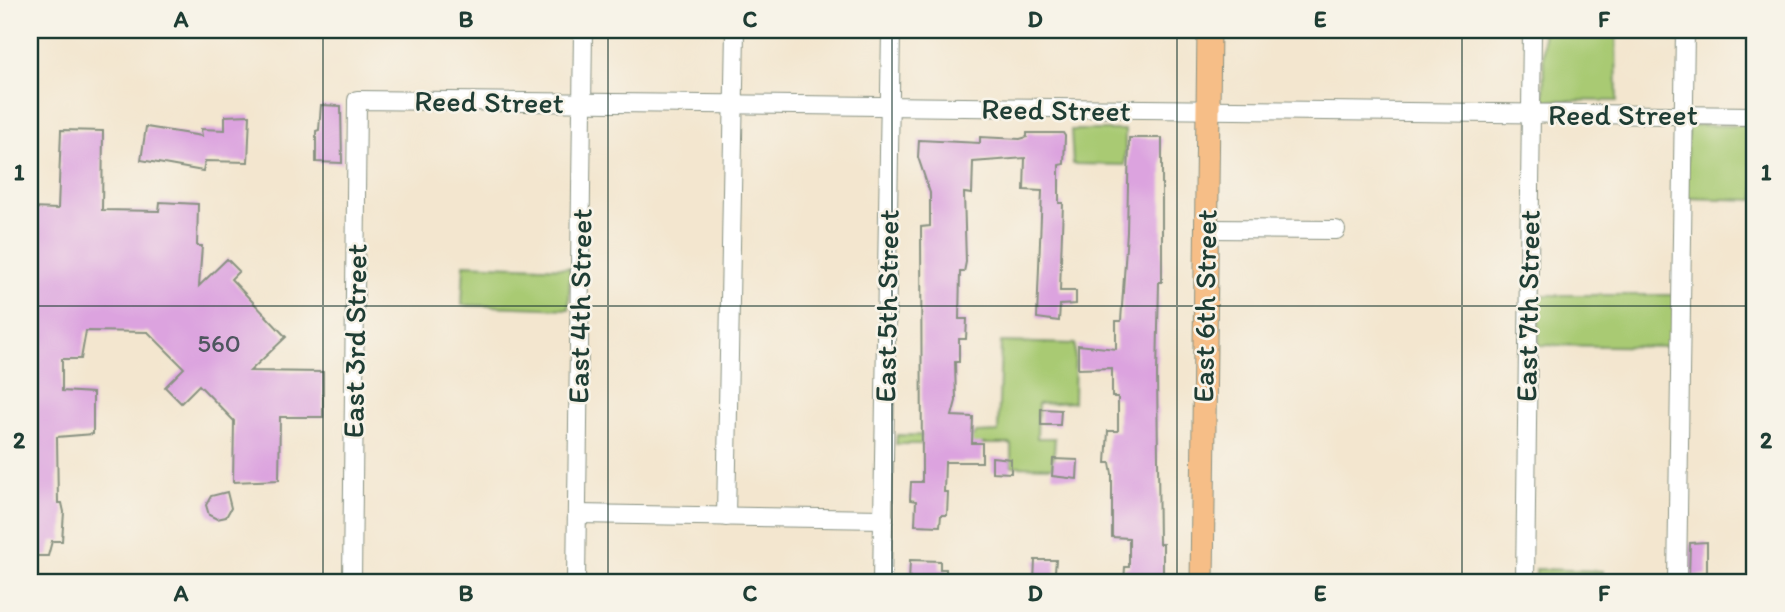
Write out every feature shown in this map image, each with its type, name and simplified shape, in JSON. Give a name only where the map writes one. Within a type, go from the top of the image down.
[{"type":"main road","name":"East 6th Street","points":[[1202,582],[1209,30]]},
{"type":"street","name":"East 4th Street","points":[[576,582],[583,30]]},
{"type":"street","points":[[726,517],[735,30]]},
{"type":"street","name":"East 5th Street","points":[[882,582],[891,30]]},
{"type":"street","name":"East 7th Street","points":[[1525,582],[1532,30]]},
{"type":"street","points":[[1677,582],[1685,30]]},
{"type":"street","name":"Reed Street","points":[[357,100],[1208,112],[1755,116]]},
{"type":"street","name":"East 3rd Street","points":[[352,582],[357,100]]},
{"type":"street","points":[[1206,229],[1336,230]]},
{"type":"street","points":[[577,514],[884,519]]},
{"type":"green space","points":[[1543,32],[1616,33],[1617,101],[1544,100]]},
{"type":"green space","points":[[1688,125],[1755,126],[1755,200],[1685,198]]},
{"type":"green space","points":[[1071,130],[1125,130],[1125,165],[1073,164]]},
{"type":"green space","points":[[464,264],[570,268],[569,309],[462,305]]},
{"type":"green space","points":[[1539,295],[1678,295],[1678,347],[1539,345]]},
{"type":"green space","points":[[1001,342],[1075,344],[1074,402],[1038,404],[1037,438],[1055,438],[1053,467],[1011,466],[1011,444],[896,444],[897,435],[974,436],[976,433],[998,432]]},
{"type":"green space","points":[[1536,569],[1603,571],[1602,582],[1536,582]]},
{"type":"building","points":[[321,105],[341,106],[342,163],[316,162],[316,131],[319,130]]},
{"type":"building","points":[[250,115],[248,162],[205,161],[203,171],[141,160],[146,127],[202,136],[201,129],[225,130],[225,116]]},
{"type":"building","points":[[61,130],[103,131],[102,210],[159,211],[160,202],[198,204],[197,246],[202,246],[199,286],[227,259],[239,271],[231,279],[286,337],[250,371],[323,372],[323,417],[280,417],[279,480],[233,482],[234,421],[199,385],[181,403],[165,387],[184,368],[148,332],[86,331],[81,359],[62,359],[62,391],[93,393],[93,434],[57,437],[58,503],[62,503],[64,512],[62,541],[52,541],[48,556],[30,556],[30,208],[58,209]]},
{"type":"building","points":[[1027,133],[1063,133],[1065,136],[1064,164],[1059,165],[1059,203],[1063,203],[1060,291],[1076,291],[1076,304],[1060,305],[1059,321],[1037,318],[1042,191],[1024,190],[1025,158],[973,162],[972,194],[964,193],[966,262],[964,272],[960,272],[959,319],[967,319],[966,339],[959,339],[959,362],[955,362],[956,401],[952,416],[973,417],[972,443],[982,443],[982,462],[945,462],[944,492],[948,492],[947,515],[941,515],[940,526],[915,525],[916,501],[910,500],[911,482],[922,482],[921,227],[930,226],[930,193],[918,157],[919,140],[980,143],[980,137],[1020,139],[1027,137]]},
{"type":"building","points":[[1129,138],[1162,138],[1162,282],[1159,282],[1157,374],[1159,544],[1163,544],[1163,582],[1124,582],[1125,567],[1129,567],[1129,538],[1112,537],[1112,474],[1110,463],[1106,463],[1108,431],[1118,431],[1118,397],[1112,397],[1112,368],[1078,369],[1078,345],[1116,349],[1116,321],[1121,321],[1127,232]]},
{"type":"building","points":[[1041,409],[1061,410],[1060,425],[1041,425]]},
{"type":"building","points":[[992,457],[1011,459],[1011,473],[992,472]]},
{"type":"building","points":[[1053,459],[1078,460],[1077,479],[1052,476]]},
{"type":"building","points":[[227,492],[231,508],[226,517],[217,519],[209,515],[206,505],[211,496]]},
{"type":"building","points":[[1707,542],[1707,575],[1689,576],[1690,543]]},
{"type":"building","points":[[910,560],[940,561],[940,569],[946,569],[946,582],[909,582]]},
{"type":"building","points":[[1035,560],[1056,560],[1054,582],[1034,582]]}]
